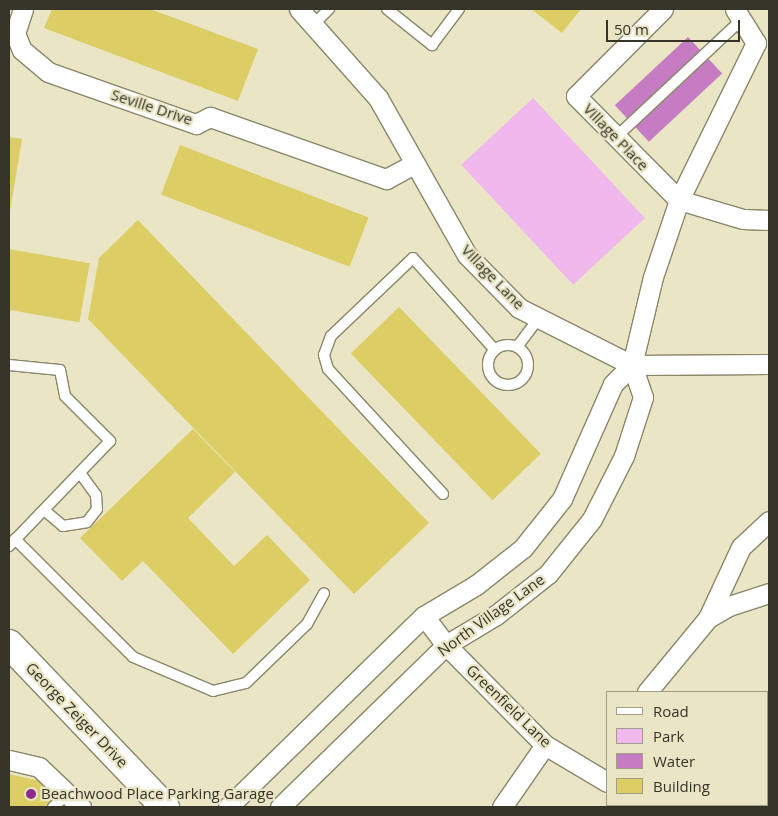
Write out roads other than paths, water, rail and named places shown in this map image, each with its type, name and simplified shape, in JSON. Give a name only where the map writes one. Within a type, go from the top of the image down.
[{"type":"street","name":"Seville Drive","points":[[23,9],[15,33],[22,50],[48,72],[196,124],[210,117],[386,179],[412,165]]},
{"type":"street","name":"Village Lane","points":[[298,9],[378,98],[412,165],[467,255],[519,308],[632,365],[769,364]]},
{"type":"street","name":"Village Place","points":[[663,9],[576,96],[615,138],[679,200]]},
{"type":"street","points":[[228,807],[424,616],[476,585],[523,548],[562,499],[612,384],[632,365],[653,277],[679,200],[756,43],[738,14]]},
{"type":"street","points":[[679,200],[743,219],[769,220]]},
{"type":"street","name":"North Village Lane","points":[[280,807],[446,645],[496,615],[548,574],[592,519],[624,456],[643,397],[632,365]]},
{"type":"street","points":[[648,691],[708,618],[742,547],[769,521]]},
{"type":"street","points":[[708,618],[730,606],[769,594]]},
{"type":"street","name":"Greenfield Lane","points":[[424,616],[446,645],[545,745],[605,774]]},
{"type":"street","name":"George Zeiger Drive","points":[[9,644],[165,807]]},
{"type":"street","points":[[502,807],[545,745]]},
{"type":"street","points":[[9,760],[38,767],[81,807]]},
{"type":"lane","points":[[313,24],[329,9]]},
{"type":"lane","points":[[392,10],[432,44],[459,9]]},
{"type":"lane","points":[[615,138],[738,14]]},
{"type":"lane","points":[[443,494],[328,369],[324,355],[331,336],[414,258],[495,350]]},
{"type":"lane","points":[[495,350],[517,347],[538,319]]},
{"type":"lane","points":[[495,350],[488,362],[489,372],[506,385],[515,383],[526,372],[526,358],[517,347]]},
{"type":"lane","points":[[9,365],[60,370],[65,396],[110,441],[12,542],[133,657],[213,691],[246,683],[308,624],[324,593]]},
{"type":"lane","points":[[44,510],[63,526],[87,522],[97,509],[96,495],[80,472]]},
{"type":"lane","points":[[53,807],[68,794]]},
{"type":"water","points":[[688,37],[722,74],[649,142],[615,105]]},
{"type":"place","name":"Beachwood Place Parking Garage","points":[[31,794]]}]
